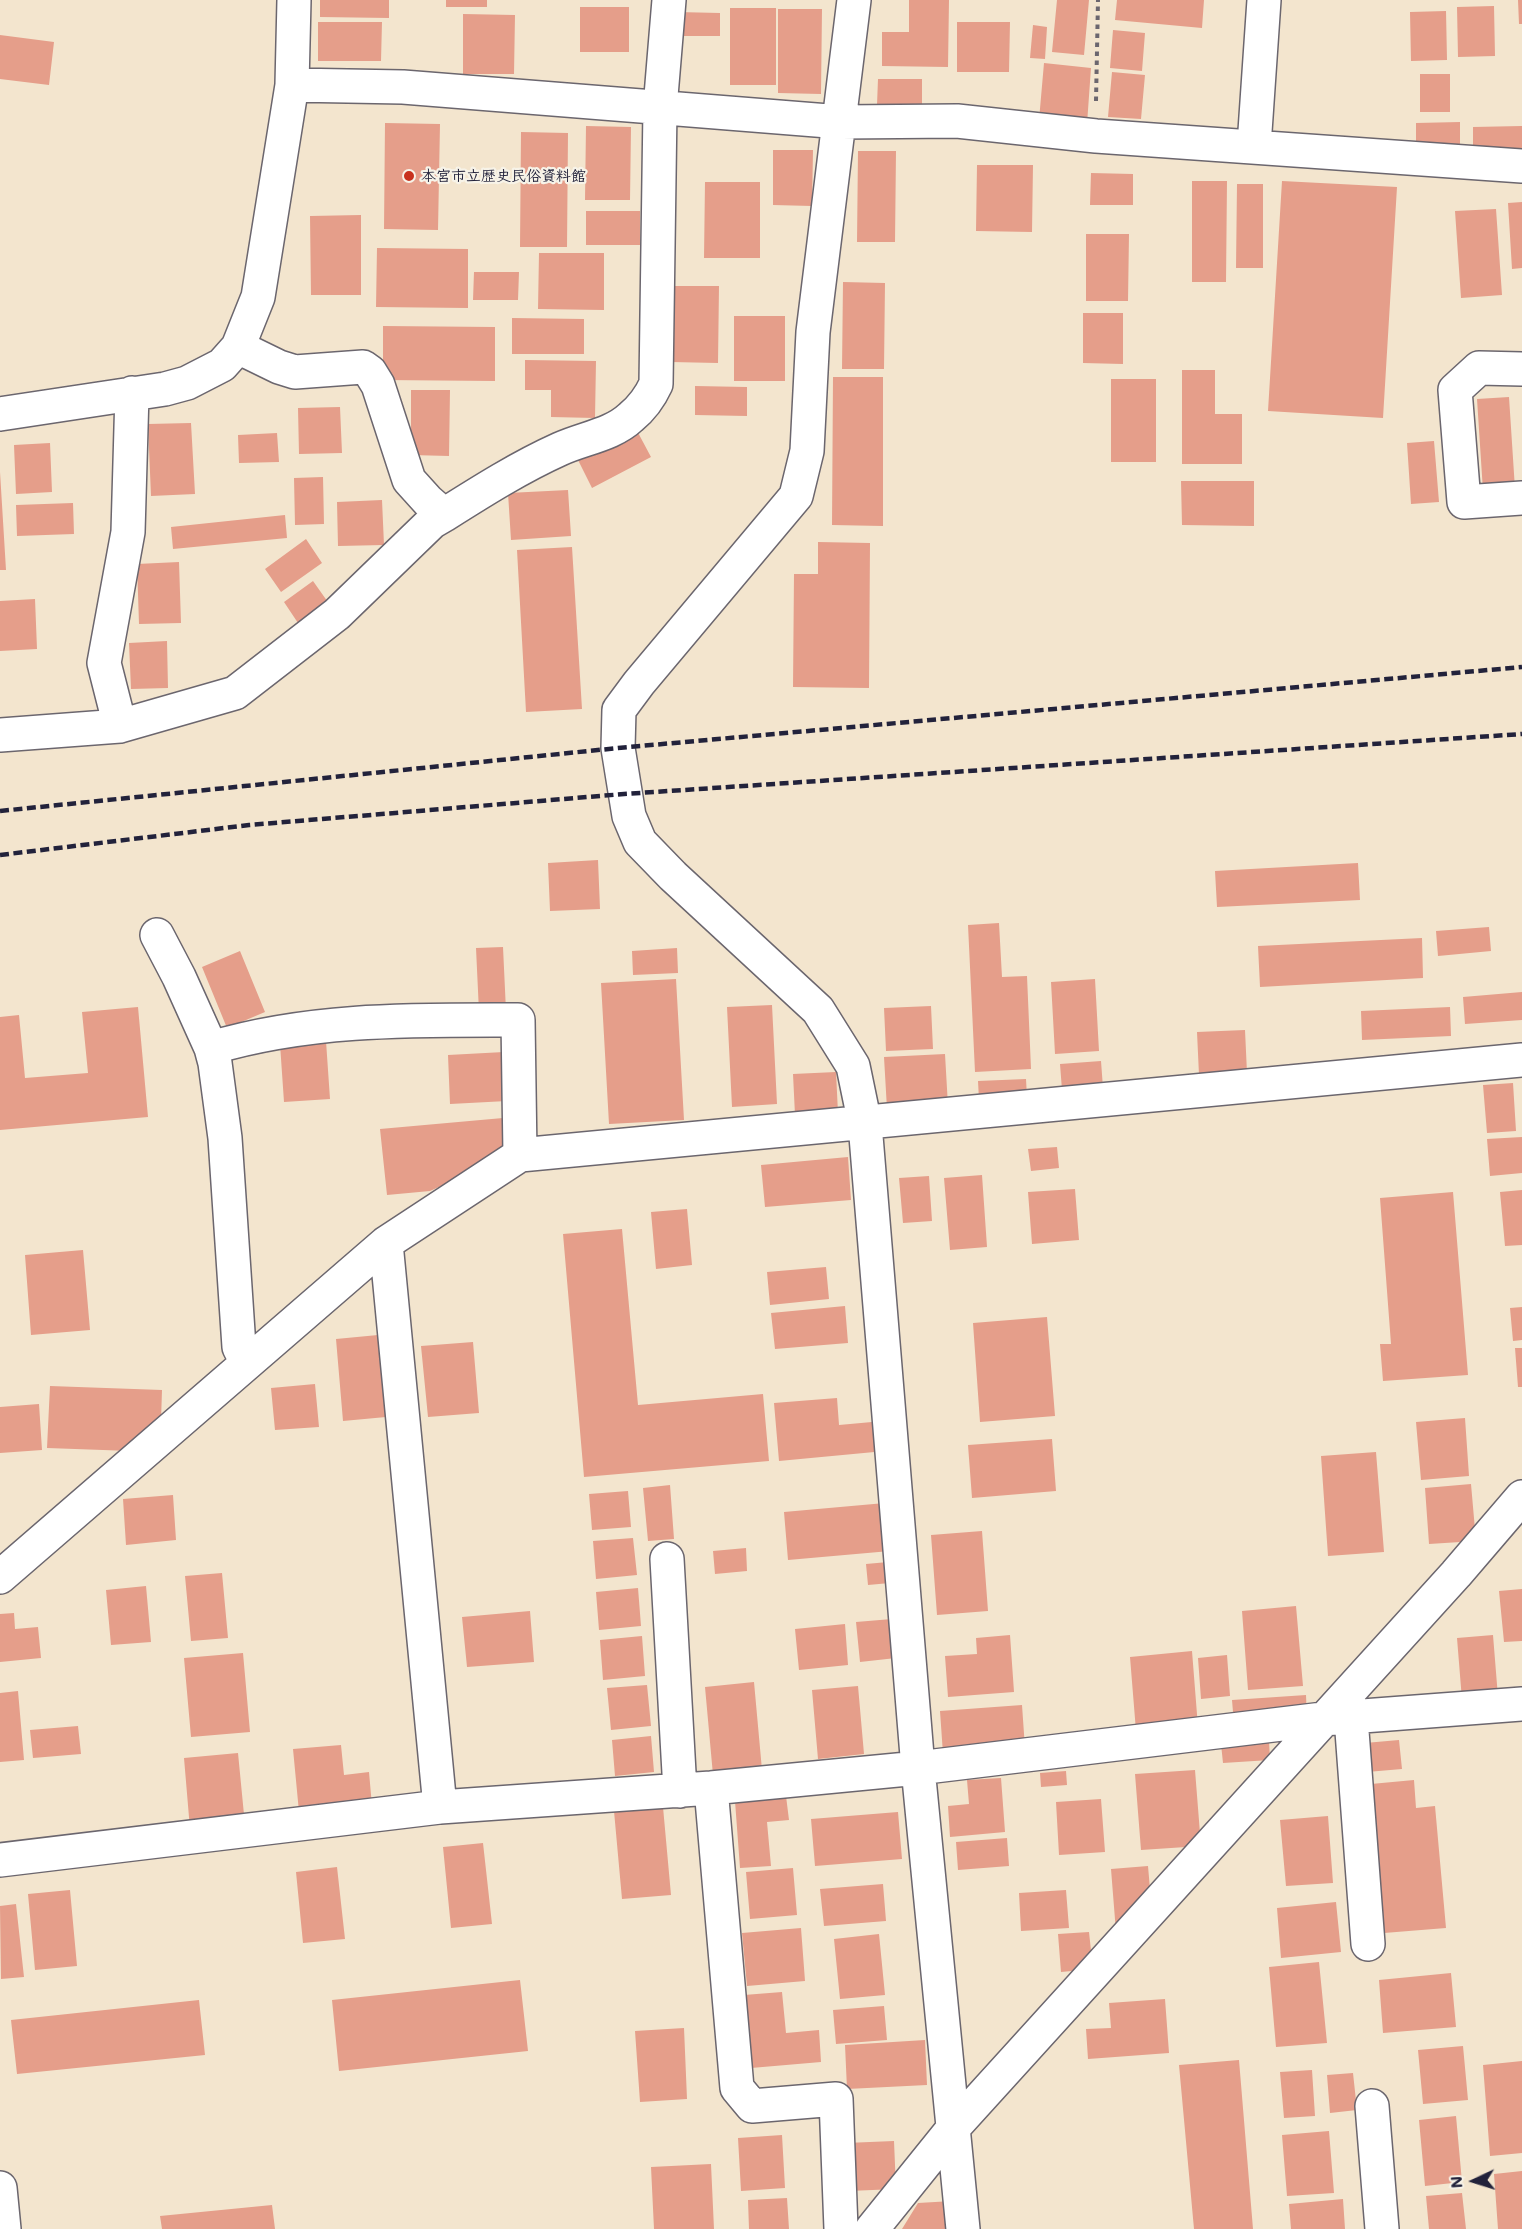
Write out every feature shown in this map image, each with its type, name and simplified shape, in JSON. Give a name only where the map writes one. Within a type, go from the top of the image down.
[{"type":"street","points":[[0,414],[165,389],[187,383],[222,365],[238,347],[258,297],[292,85],[294,0]]},
{"type":"street","points":[[0,735],[120,726],[235,693],[337,614],[432,522],[509,474],[562,448],[615,428],[631,417],[649,399],[656,384],[660,108],[669,0]]},
{"type":"street","points":[[854,0],[841,122],[813,333],[807,451],[796,496],[619,710],[618,748],[626,805],[640,842],[673,876],[818,1010],[854,1066],[865,1124],[918,1768],[955,2126],[963,2229]]},
{"type":"street","points":[[1254,146],[1264,0]]},
{"type":"street","points":[[292,85],[403,87],[841,122],[957,121],[1096,135],[1522,166]]},
{"type":"street","points":[[238,347],[279,367],[295,372],[363,367],[370,372],[378,385],[409,480],[428,501],[444,514]]},
{"type":"street","points":[[1522,369],[1479,368],[1455,390],[1464,502],[1522,498]]},
{"type":"street","points":[[120,726],[104,663],[128,532],[132,393]]},
{"type":"street","points":[[157,935],[211,1048],[225,1138],[240,1347],[247,1363]]},
{"type":"street","points":[[211,1048],[239,1040],[301,1029],[390,1020],[518,1020],[520,1155]]},
{"type":"street","points":[[0,1577],[386,1242],[520,1155],[1522,1060]]},
{"type":"street","points":[[386,1242],[440,1807]]},
{"type":"street","points":[[872,2229],[955,2126],[1337,1719],[1522,1497]]},
{"type":"street","points":[[667,1559],[695,1790],[737,2088],[752,2106],[836,2098],[841,2229]]},
{"type":"street","points":[[0,1860],[440,1807],[695,1790],[918,1768],[1337,1719],[1522,1704]]},
{"type":"street","points":[[1337,1719],[1368,1944]]},
{"type":"street","points":[[1372,2106],[1382,2229]]},
{"type":"street","points":[[0,2188],[4,2229]]},
{"type":"path","points":[[1096,135],[1098,0]]},
{"type":"building","points":[[320,0],[389,0],[389,18],[320,17]]},
{"type":"building","points":[[446,0],[487,0],[487,7],[446,7]]},
{"type":"building","points":[[909,0],[949,0],[948,67],[882,66],[882,32],[909,32]]},
{"type":"building","points":[[1057,0],[1089,0],[1084,55],[1052,52]]},
{"type":"building","points":[[1117,0],[1204,0],[1202,28],[1115,20]]},
{"type":"building","points":[[1518,0],[1522,0],[1522,24],[1519,24]]},
{"type":"building","points":[[1494,6],[1495,56],[1458,57],[1457,7]]},
{"type":"building","points":[[580,7],[629,7],[629,52],[580,52]]},
{"type":"building","points":[[730,8],[776,8],[776,85],[730,85]]},
{"type":"building","points":[[778,9],[822,9],[821,94],[778,93]]},
{"type":"building","points":[[1446,11],[1447,60],[1411,61],[1410,12]]},
{"type":"building","points":[[677,12],[720,13],[720,36],[677,36]]},
{"type":"building","points":[[463,14],[515,15],[514,74],[463,74]]},
{"type":"building","points":[[318,22],[382,22],[381,61],[318,61]]},
{"type":"building","points":[[957,22],[1010,22],[1009,72],[957,72]]},
{"type":"building","points":[[1033,25],[1047,27],[1045,59],[1030,58]]},
{"type":"building","points":[[1113,30],[1145,33],[1142,71],[1110,68]]},
{"type":"building","points":[[0,35],[54,42],[49,85],[0,79]]},
{"type":"building","points":[[1044,63],[1091,68],[1087,124],[1039,120]]},
{"type":"building","points":[[1112,72],[1145,75],[1141,119],[1108,117]]},
{"type":"building","points":[[1420,74],[1450,74],[1450,112],[1420,112]]},
{"type":"building","points":[[878,79],[922,79],[922,105],[877,105]]},
{"type":"building","points":[[1460,122],[1460,144],[1416,145],[1416,123]]},
{"type":"building","points":[[385,123],[440,124],[438,230],[384,229]]},
{"type":"building","points":[[586,126],[631,127],[630,200],[585,200]]},
{"type":"building","points":[[1522,126],[1522,155],[1473,156],[1473,127]]},
{"type":"building","points":[[521,132],[568,133],[567,247],[520,247]]},
{"type":"building","points":[[773,150],[813,150],[812,206],[773,205]]},
{"type":"building","points":[[858,151],[896,151],[895,242],[857,242]]},
{"type":"building","points":[[977,165],[1033,165],[1032,232],[976,231]]},
{"type":"building","points":[[1091,173],[1133,174],[1133,205],[1090,205]]},
{"type":"building","points":[[1192,181],[1227,181],[1226,282],[1192,282]]},
{"type":"building","points":[[1282,181],[1397,187],[1383,418],[1268,411]]},
{"type":"building","points":[[705,182],[760,182],[760,258],[704,258]]},
{"type":"building","points":[[1237,184],[1263,184],[1263,268],[1236,268]]},
{"type":"building","points":[[1522,202],[1522,268],[1512,269],[1508,203]]},
{"type":"building","points":[[1496,209],[1502,295],[1461,298],[1455,211]]},
{"type":"building","points":[[586,211],[640,211],[640,245],[586,245]]},
{"type":"building","points":[[361,215],[361,295],[311,295],[310,216]]},
{"type":"building","points":[[1086,234],[1129,234],[1128,301],[1086,301]]},
{"type":"building","points":[[377,248],[468,249],[468,308],[376,307]]},
{"type":"building","points":[[539,253],[604,253],[604,310],[538,309]]},
{"type":"building","points":[[474,272],[519,272],[518,300],[473,300]]},
{"type":"building","points":[[843,282],[885,283],[884,369],[842,369]]},
{"type":"building","points":[[671,286],[719,286],[718,363],[671,362]]},
{"type":"building","points":[[1083,313],[1123,313],[1123,364],[1083,363]]},
{"type":"building","points":[[734,316],[785,316],[785,381],[734,381]]},
{"type":"building","points":[[512,318],[584,319],[584,354],[512,354]]},
{"type":"building","points":[[383,326],[495,327],[495,381],[383,380]]},
{"type":"building","points":[[525,360],[596,361],[595,418],[551,417],[551,390],[525,390]]},
{"type":"building","points":[[1182,370],[1215,370],[1215,414],[1242,414],[1242,464],[1182,464]]},
{"type":"building","points":[[833,377],[883,377],[883,526],[832,525]]},
{"type":"building","points":[[1111,379],[1156,379],[1156,462],[1111,462]]},
{"type":"building","points":[[695,386],[747,387],[747,416],[695,415]]},
{"type":"building","points":[[411,390],[450,390],[449,456],[411,455]]},
{"type":"building","points":[[1509,397],[1515,489],[1483,491],[1477,399]]},
{"type":"building","points":[[340,407],[342,453],[299,454],[298,408]]},
{"type":"building","points":[[191,423],[195,494],[151,496],[148,424]]},
{"type":"building","points":[[635,427],[651,457],[592,488],[577,458]]},
{"type":"building","points":[[277,433],[279,462],[239,463],[238,435]]},
{"type":"building","points":[[1434,441],[1439,502],[1411,504],[1407,443]]},
{"type":"building","points":[[50,443],[52,492],[16,494],[14,445]]},
{"type":"building","points":[[0,472],[6,570],[0,570]]},
{"type":"building","points":[[323,477],[324,524],[295,525],[294,478]]},
{"type":"building","points":[[1181,481],[1254,481],[1254,526],[1182,525]]},
{"type":"building","points":[[568,490],[571,536],[511,540],[508,493]]},
{"type":"building","points":[[382,500],[384,545],[338,546],[337,502]]},
{"type":"building","points":[[73,503],[74,534],[17,536],[16,505]]},
{"type":"building","points":[[285,515],[287,538],[173,549],[171,527]]},
{"type":"building","points":[[306,539],[322,563],[281,592],[265,569]]},
{"type":"building","points":[[818,542],[870,543],[869,688],[793,687],[794,574],[818,574]]},
{"type":"building","points":[[572,547],[582,709],[526,712],[517,550]]},
{"type":"building","points":[[179,562],[181,623],[139,624],[137,564]]},
{"type":"building","points":[[313,581],[330,605],[300,626],[284,602]]},
{"type":"building","points":[[35,599],[37,649],[0,651],[0,601]]},
{"type":"building","points":[[167,641],[168,688],[131,689],[129,643]]},
{"type":"building","points":[[598,860],[600,909],[550,911],[548,863]]},
{"type":"building","points":[[1358,863],[1360,900],[1217,907],[1215,871]]},
{"type":"building","points":[[999,923],[1002,977],[1027,976],[1031,1069],[975,1072],[968,925]]},
{"type":"building","points":[[1489,927],[1491,951],[1438,956],[1436,931]]},
{"type":"building","points":[[1422,938],[1423,978],[1260,987],[1258,946]]},
{"type":"building","points":[[503,947],[506,1011],[479,1012],[476,948]]},
{"type":"building","points":[[677,948],[678,973],[633,975],[632,951]]},
{"type":"building","points":[[240,951],[265,1012],[227,1028],[202,967]]},
{"type":"building","points":[[676,979],[684,1120],[609,1124],[601,983]]},
{"type":"building","points":[[1095,979],[1099,1051],[1055,1054],[1051,982]]},
{"type":"building","points":[[1522,992],[1522,1020],[1465,1024],[1463,997]]},
{"type":"building","points":[[772,1005],[777,1104],[732,1107],[727,1007]]},
{"type":"building","points":[[931,1006],[933,1049],[886,1051],[884,1008]]},
{"type":"building","points":[[138,1007],[148,1117],[0,1130],[0,1017],[19,1015],[25,1078],[88,1073],[82,1012]]},
{"type":"building","points":[[1450,1007],[1451,1036],[1362,1040],[1361,1011]]},
{"type":"building","points":[[1245,1030],[1247,1073],[1199,1075],[1197,1032]]},
{"type":"building","points":[[326,1041],[330,1099],[284,1102],[280,1044]]},
{"type":"building","points":[[504,1052],[507,1101],[450,1104],[448,1055]]},
{"type":"building","points":[[945,1054],[948,1106],[887,1109],[884,1057]]},
{"type":"building","points":[[1101,1061],[1103,1088],[1062,1090],[1060,1064]]},
{"type":"building","points":[[836,1072],[838,1113],[795,1115],[793,1074]]},
{"type":"building","points":[[1026,1079],[1027,1097],[979,1100],[978,1081]]},
{"type":"building","points":[[1513,1083],[1516,1131],[1487,1133],[1483,1085]]},
{"type":"building","points":[[503,1118],[507,1156],[430,1191],[387,1195],[380,1129]]},
{"type":"building","points":[[1522,1137],[1522,1173],[1490,1176],[1487,1139]]},
{"type":"building","points":[[1057,1147],[1059,1168],[1031,1171],[1028,1149]]},
{"type":"building","points":[[848,1157],[851,1200],[765,1207],[761,1165]]},
{"type":"building","points":[[982,1175],[987,1247],[950,1250],[944,1178]]},
{"type":"building","points":[[929,1176],[932,1221],[903,1223],[899,1178]]},
{"type":"building","points":[[1075,1189],[1079,1240],[1032,1244],[1028,1192]]},
{"type":"building","points":[[1522,1190],[1522,1245],[1505,1246],[1500,1192]]},
{"type":"building","points":[[1453,1192],[1468,1375],[1383,1381],[1380,1344],[1391,1344],[1380,1198]]},
{"type":"building","points":[[687,1209],[692,1265],[656,1269],[651,1212]]},
{"type":"building","points":[[622,1229],[638,1405],[763,1394],[769,1461],[584,1477],[563,1234]]},
{"type":"building","points":[[83,1250],[90,1330],[31,1335],[25,1255]]},
{"type":"building","points":[[826,1267],[829,1299],[770,1305],[767,1272]]},
{"type":"building","points":[[845,1306],[848,1343],[775,1349],[771,1313]]},
{"type":"building","points":[[1522,1307],[1522,1340],[1513,1341],[1510,1308]]},
{"type":"building","points":[[1047,1317],[1055,1416],[980,1422],[973,1323]]},
{"type":"building","points":[[378,1335],[386,1417],[343,1421],[336,1339]]},
{"type":"building","points":[[473,1342],[479,1413],[428,1417],[421,1346]]},
{"type":"building","points":[[1515,1348],[1522,1348],[1522,1387],[1518,1387]]},
{"type":"building","points":[[315,1384],[319,1427],[275,1430],[271,1388]]},
{"type":"building","points":[[50,1386],[162,1390],[161,1421],[131,1451],[47,1448]]},
{"type":"building","points":[[837,1398],[839,1425],[883,1421],[885,1451],[779,1461],[774,1403]]},
{"type":"building","points":[[39,1404],[42,1450],[0,1453],[0,1407]]},
{"type":"building","points":[[1465,1418],[1469,1476],[1421,1480],[1416,1422]]},
{"type":"building","points":[[1052,1439],[1056,1491],[972,1498],[968,1445]]},
{"type":"building","points":[[1376,1452],[1384,1552],[1328,1556],[1321,1456]]},
{"type":"building","points":[[1471,1484],[1476,1541],[1429,1544],[1425,1488]]},
{"type":"building","points":[[670,1485],[674,1539],[648,1541],[643,1488]]},
{"type":"building","points":[[628,1491],[631,1527],[592,1530],[589,1494]]},
{"type":"building","points":[[173,1495],[176,1540],[126,1545],[123,1499]]},
{"type":"building","points":[[885,1503],[890,1551],[788,1560],[784,1512]]},
{"type":"building","points":[[982,1531],[988,1611],[937,1615],[931,1535]]},
{"type":"building","points":[[633,1538],[637,1575],[596,1579],[593,1541]]},
{"type":"building","points":[[746,1548],[747,1571],[715,1574],[713,1551]]},
{"type":"building","points":[[888,1562],[890,1583],[868,1585],[866,1564]]},
{"type":"building","points":[[222,1573],[228,1638],[191,1641],[185,1576]]},
{"type":"building","points":[[146,1586],[151,1642],[111,1645],[106,1590]]},
{"type":"building","points":[[638,1588],[641,1626],[599,1630],[596,1592]]},
{"type":"building","points":[[1522,1589],[1522,1641],[1504,1642],[1499,1591]]},
{"type":"building","points":[[1296,1606],[1303,1686],[1248,1690],[1242,1611]]},
{"type":"building","points":[[530,1611],[534,1662],[467,1667],[462,1617]]},
{"type":"building","points":[[14,1613],[15,1629],[38,1627],[41,1658],[0,1662],[0,1614]]},
{"type":"building","points":[[892,1619],[896,1658],[860,1662],[856,1622]]},
{"type":"building","points":[[845,1624],[848,1665],[799,1670],[795,1629]]},
{"type":"building","points":[[1010,1635],[1014,1692],[948,1697],[945,1656],[977,1654],[976,1638]]},
{"type":"building","points":[[1493,1635],[1498,1697],[1462,1700],[1457,1638]]},
{"type":"building","points":[[642,1636],[645,1676],[603,1680],[600,1640]]},
{"type":"building","points":[[1192,1651],[1198,1727],[1136,1731],[1130,1657]]},
{"type":"building","points":[[243,1653],[250,1732],[191,1737],[184,1658]]},
{"type":"building","points":[[1227,1655],[1230,1696],[1201,1699],[1198,1658]]},
{"type":"building","points":[[754,1682],[762,1770],[713,1775],[705,1687]]},
{"type":"building","points":[[647,1685],[651,1726],[611,1730],[607,1688]]},
{"type":"building","points":[[858,1686],[864,1754],[818,1759],[812,1690]]},
{"type":"building","points":[[18,1691],[24,1760],[0,1762],[0,1693]]},
{"type":"building","points":[[1306,1695],[1307,1718],[1234,1724],[1232,1700]]},
{"type":"building","points":[[1022,1705],[1025,1748],[943,1754],[940,1711]]},
{"type":"building","points":[[78,1726],[81,1754],[33,1758],[30,1730]]},
{"type":"building","points":[[651,1736],[654,1772],[615,1776],[612,1740]]},
{"type":"building","points":[[1399,1740],[1402,1769],[1367,1772],[1365,1743]]},
{"type":"building","points":[[1269,1741],[1270,1760],[1223,1763],[1221,1744]]},
{"type":"building","points":[[341,1745],[344,1775],[369,1772],[372,1806],[299,1812],[293,1749]]},
{"type":"building","points":[[238,1753],[245,1825],[190,1829],[184,1758]]},
{"type":"building","points":[[1195,1770],[1201,1846],[1141,1850],[1135,1774]]},
{"type":"building","points":[[1066,1771],[1067,1785],[1041,1787],[1040,1773]]},
{"type":"building","points":[[1001,1778],[1005,1832],[950,1837],[948,1806],[969,1804],[967,1780]]},
{"type":"building","points":[[1414,1780],[1416,1808],[1435,1806],[1446,1928],[1384,1933],[1371,1784]]},
{"type":"building","points":[[786,1796],[789,1820],[767,1822],[771,1866],[740,1868],[735,1801]]},
{"type":"building","points":[[1101,1799],[1105,1852],[1059,1855],[1056,1802]]},
{"type":"building","points":[[663,1807],[671,1895],[622,1899],[614,1811]]},
{"type":"building","points":[[898,1812],[902,1859],[815,1866],[811,1819]]},
{"type":"building","points":[[1328,1816],[1333,1883],[1286,1886],[1280,1820]]},
{"type":"building","points":[[1007,1838],[1009,1866],[958,1870],[956,1842]]},
{"type":"building","points":[[483,1843],[492,1924],[451,1928],[443,1847]]},
{"type":"building","points":[[1148,1866],[1151,1901],[1116,1932],[1111,1869]]},
{"type":"building","points":[[337,1867],[345,1939],[303,1943],[296,1872]]},
{"type":"building","points":[[793,1868],[797,1915],[750,1919],[746,1872]]},
{"type":"building","points":[[883,1884],[886,1921],[824,1926],[820,1889]]},
{"type":"building","points":[[70,1890],[77,1966],[35,1970],[28,1894]]},
{"type":"building","points":[[1066,1890],[1069,1928],[1021,1931],[1019,1893]]},
{"type":"building","points":[[1336,1902],[1341,1952],[1281,1958],[1277,1908]]},
{"type":"building","points":[[16,1904],[24,1977],[1,1979],[0,1906]]},
{"type":"building","points":[[801,1928],[805,1981],[747,1986],[742,1933]]},
{"type":"building","points":[[1089,1932],[1093,1969],[1061,1972],[1058,1934]]},
{"type":"building","points":[[879,1934],[885,1995],[840,1999],[834,1939]]},
{"type":"building","points":[[1319,1962],[1327,2043],[1276,2047],[1269,1967]]},
{"type":"building","points":[[1451,1973],[1456,2027],[1383,2033],[1379,1980]]},
{"type":"building","points":[[520,1980],[528,2051],[339,2071],[332,2000]]},
{"type":"building","points":[[782,1992],[786,2033],[819,2030],[821,2062],[751,2068],[744,1995]]},
{"type":"building","points":[[1165,1999],[1169,2053],[1088,2059],[1086,2029],[1111,2028],[1109,2003]]},
{"type":"building","points":[[199,2000],[205,2055],[17,2074],[11,2020]]},
{"type":"building","points":[[884,2006],[887,2040],[836,2044],[833,2010]]},
{"type":"building","points":[[684,2028],[687,2099],[640,2102],[635,2031]]},
{"type":"building","points":[[925,2040],[927,2085],[847,2089],[845,2045]]},
{"type":"building","points":[[1463,2046],[1468,2100],[1423,2104],[1418,2050]]},
{"type":"building","points":[[1239,2060],[1253,2229],[1194,2229],[1179,2065]]},
{"type":"building","points":[[1522,2061],[1522,2153],[1490,2156],[1483,2065]]},
{"type":"building","points":[[1312,2070],[1315,2116],[1284,2118],[1280,2072]]},
{"type":"building","points":[[1353,2073],[1357,2110],[1330,2113],[1327,2075]]},
{"type":"building","points":[[1456,2116],[1462,2182],[1425,2186],[1419,2120]]},
{"type":"building","points":[[1329,2131],[1334,2193],[1287,2196],[1282,2135]]},
{"type":"building","points":[[782,2135],[785,2188],[741,2191],[738,2138]]},
{"type":"building","points":[[894,2141],[896,2189],[849,2191],[846,2143]]},
{"type":"building","points":[[711,2164],[714,2229],[654,2229],[651,2167]]},
{"type":"building","points":[[1522,2171],[1522,2229],[1498,2229],[1494,2174]]},
{"type":"building","points":[[1462,2193],[1466,2229],[1429,2229],[1426,2196]]},
{"type":"building","points":[[787,2198],[789,2229],[749,2229],[748,2200]]},
{"type":"building","points":[[1343,2199],[1345,2229],[1291,2229],[1289,2204]]},
{"type":"building","points":[[952,2201],[954,2229],[902,2229],[918,2203]]},
{"type":"building","points":[[272,2205],[275,2229],[162,2229],[160,2216]]},
{"type":"railway","points":[[0,811],[618,748],[1522,667]]},
{"type":"railway","points":[[0,855],[249,825],[624,794],[1522,734]]},
{"type":"place","name":"本宮市立歴史民俗資料館","points":[[409,176]]}]
